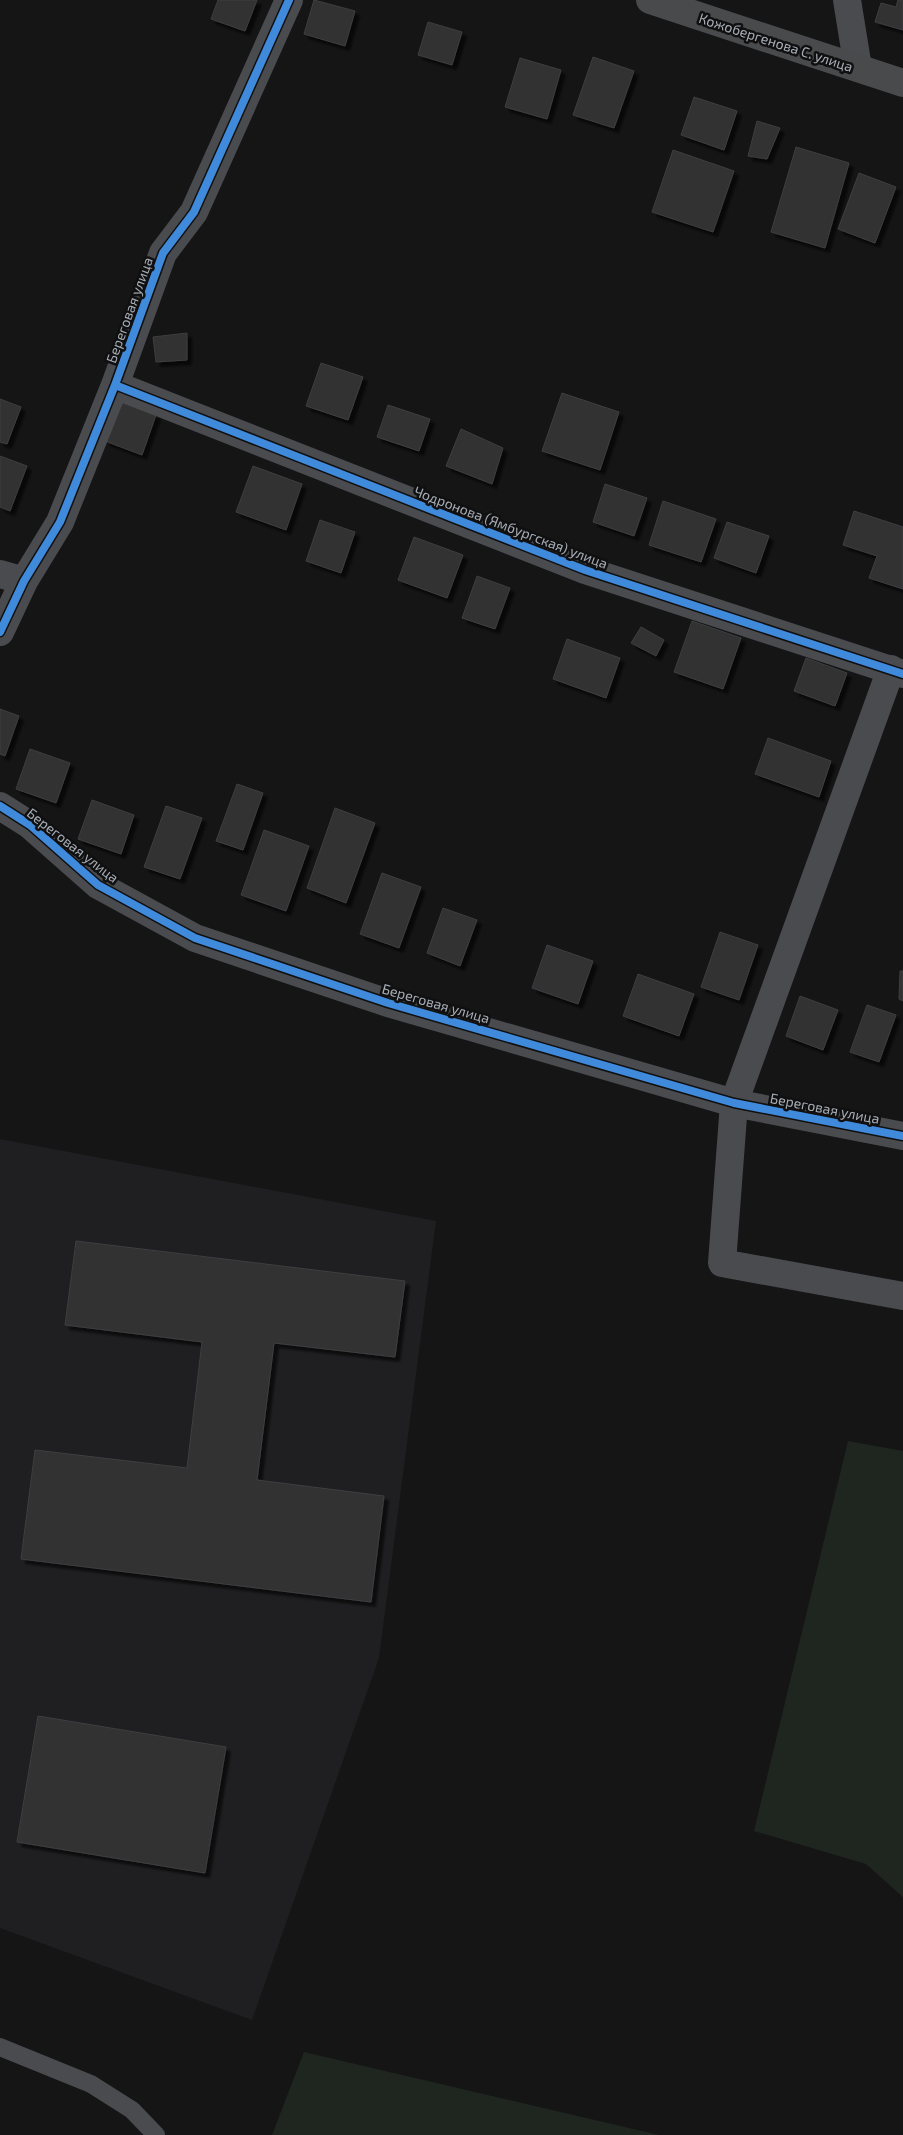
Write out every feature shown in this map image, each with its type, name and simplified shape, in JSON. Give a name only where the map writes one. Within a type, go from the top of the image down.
[{"type":"main road","name":"Кожобергенова С. улица","points":[[650,0],[903,83]]},
{"type":"street","name":"Береговая улица","points":[[0,632],[12,578],[60,522],[115,385],[163,253],[194,212],[289,0]]},
{"type":"street","points":[[847,0],[858,68]]},
{"type":"street","name":"Чодронова (Ямбургская) улица","points":[[115,385],[585,570],[897,672]]},
{"type":"street","points":[[897,672],[734,1103],[722,1263],[903,1296]]},
{"type":"street","name":"Береговая улица","points":[[0,806],[30,825],[98,885],[195,938],[388,1003],[734,1103],[903,1136]]},
{"type":"lane","points":[[0,2047],[91,2084],[132,2110],[156,2135]]},
{"type":"shaded area","points":[[0,1139],[436,1221],[379,1658],[252,2020],[0,1928]]},
{"type":"shaded area","points":[[848,1441],[903,1451],[903,1897],[866,1864],[754,1831]]},
{"type":"shaded area","points":[[304,2052],[659,2135],[272,2135]]},
{"type":"building","points":[[218,0],[257,0],[245,31],[211,19]]},
{"type":"building","points":[[314,0],[355,11],[345,46],[304,34]]},
{"type":"building","points":[[898,0],[903,0],[903,30],[875,22],[881,3],[896,7]]},
{"type":"building","points":[[428,22],[462,32],[452,65],[418,55]]},
{"type":"building","points":[[593,57],[634,71],[614,128],[573,115]]},
{"type":"building","points":[[520,58],[561,70],[547,119],[505,107]]},
{"type":"building","points":[[694,97],[737,111],[724,150],[681,135]]},
{"type":"building","points":[[757,121],[780,128],[767,159],[748,156]]},
{"type":"building","points":[[796,147],[849,163],[825,248],[771,232]]},
{"type":"building","points":[[673,150],[734,171],[713,232],[652,212]]},
{"type":"building","points":[[859,173],[896,187],[875,243],[838,229]]},
{"type":"building","points":[[187,333],[187,360],[156,362],[153,337]]},
{"type":"building","points":[[321,363],[363,377],[348,420],[306,406]]},
{"type":"building","points":[[562,393],[619,412],[600,470],[542,451]]},
{"type":"building","points":[[0,399],[21,407],[7,444],[0,442]]},
{"type":"building","points":[[119,402],[156,415],[142,455],[105,441]]},
{"type":"building","points":[[388,405],[430,419],[419,451],[377,437]]},
{"type":"building","points":[[461,429],[503,448],[492,484],[446,466]]},
{"type":"building","points":[[0,456],[27,466],[10,511],[0,507]]},
{"type":"building","points":[[253,466],[302,484],[286,530],[236,512]]},
{"type":"building","points":[[605,484],[647,498],[634,536],[593,522]]},
{"type":"building","points":[[663,501],[716,519],[701,562],[649,545]]},
{"type":"building","points":[[854,511],[903,527],[903,589],[869,578],[877,556],[843,545]]},
{"type":"building","points":[[320,520],[355,532],[341,573],[306,561]]},
{"type":"building","points":[[727,522],[769,536],[756,573],[714,558]]},
{"type":"building","points":[[414,537],[463,555],[447,598],[398,580]]},
{"type":"building","points":[[477,576],[510,588],[495,629],[462,618]]},
{"type":"building","points":[[692,621],[741,638],[723,689],[674,672]]},
{"type":"building","points":[[641,627],[664,640],[656,656],[631,643]]},
{"type":"building","points":[[567,639],[620,658],[606,698],[553,679]]},
{"type":"building","points":[[806,658],[847,673],[835,706],[794,691]]},
{"type":"building","points":[[0,709],[19,716],[5,756],[0,754]]},
{"type":"building","points":[[768,738],[831,761],[819,797],[755,774]]},
{"type":"building","points":[[30,749],[70,763],[56,803],[16,789]]},
{"type":"building","points":[[237,784],[263,793],[243,850],[216,841]]},
{"type":"building","points":[[92,800],[134,815],[121,854],[78,839]]},
{"type":"building","points":[[166,806],[202,818],[180,879],[144,867]]},
{"type":"building","points":[[335,808],[375,823],[346,903],[307,888]]},
{"type":"building","points":[[264,830],[309,846],[286,911],[241,895]]},
{"type":"building","points":[[382,873],[421,887],[399,948],[360,934]]},
{"type":"building","points":[[443,908],[477,920],[460,966],[427,953]]},
{"type":"building","points":[[720,932],[758,945],[739,1000],[701,987]]},
{"type":"building","points":[[547,945],[593,961],[578,1004],[532,988]]},
{"type":"building","points":[[900,971],[903,971],[903,1001],[899,999]]},
{"type":"building","points":[[638,974],[694,994],[679,1036],[623,1016]]},
{"type":"building","points":[[800,996],[838,1010],[823,1050],[786,1036]]},
{"type":"building","points":[[867,1005],[896,1015],[879,1062],[850,1052]]},
{"type":"building","points":[[76,1241],[405,1281],[395,1357],[274,1343],[257,1480],[384,1496],[371,1602],[21,1559],[35,1450],[187,1468],[202,1342],[65,1325]]},
{"type":"building","points":[[38,1716],[226,1747],[205,1873],[17,1842]]},
{"type":"cycle path","points":[[0,632],[24,581],[60,522],[115,385],[163,253],[194,212],[289,0]]},
{"type":"cycle path","points":[[115,385],[585,570],[903,674]]},
{"type":"cycle path","points":[[0,806],[30,825],[98,885],[195,938],[388,1003],[734,1103],[903,1136]]}]
